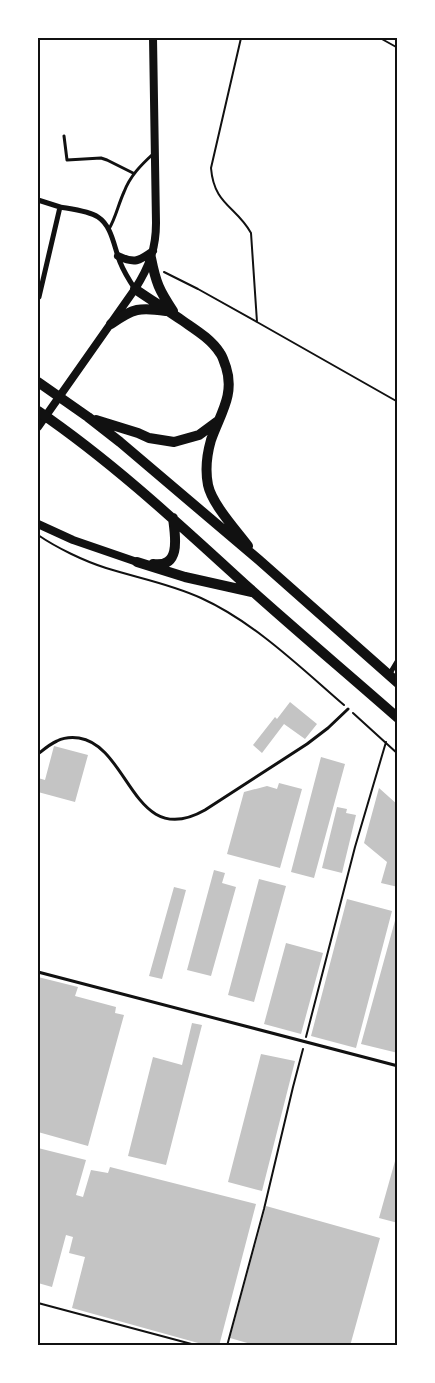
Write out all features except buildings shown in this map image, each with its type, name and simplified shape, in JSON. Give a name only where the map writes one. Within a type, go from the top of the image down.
[{"type":"main road","points":[[153,259],[159,290],[178,318]]},
{"type":"main road","points":[[135,289],[203,335],[222,355],[227,372],[229,395],[210,442],[206,462],[208,486],[215,502],[259,560]]},
{"type":"main road","points":[[111,324],[125,314],[139,309],[169,312]]},
{"type":"main road","points":[[38,382],[120,442],[259,560],[398,683]]},
{"type":"main road","points":[[38,411],[101,457],[173,518],[398,718]]},
{"type":"main road","points":[[88,417],[149,438],[174,442],[199,435],[218,421]]},
{"type":"main road","points":[[137,562],[157,565],[171,559],[175,553],[176,545],[173,518]]},
{"type":"main road","points":[[137,562],[185,577],[254,592]]},
{"type":"street","points":[[38,427],[135,289],[153,259],[156,234],[156,150],[153,38]]},
{"type":"street","points":[[38,200],[91,214],[98,218],[108,229],[128,279],[135,289]]},
{"type":"street","points":[[38,296],[60,207]]},
{"type":"street","points":[[118,256],[136,261],[153,259]]},
{"type":"street","points":[[38,524],[73,540],[137,562]]},
{"type":"street","points":[[389,675],[398,660]]},
{"type":"lane","points":[[64,136],[67,160],[101,158],[134,173]]},
{"type":"lane","points":[[108,229],[116,217],[123,192],[134,173],[156,150]]},
{"type":"lane","points":[[38,754],[56,741],[66,738],[86,739],[104,751],[144,806],[165,818],[184,819],[205,810],[307,744],[348,709]]},
{"type":"lane","points":[[38,972],[398,1066]]},
{"type":"path","points":[[242,38],[211,168],[215,190],[251,233],[257,322]]},
{"type":"path","points":[[380,38],[398,48]]},
{"type":"path","points":[[153,259],[182,281],[398,402]]},
{"type":"path","points":[[38,536],[105,568],[157,582],[201,598],[244,622],[348,709],[398,754]]},
{"type":"path","points":[[38,1303],[199,1346]]}]
